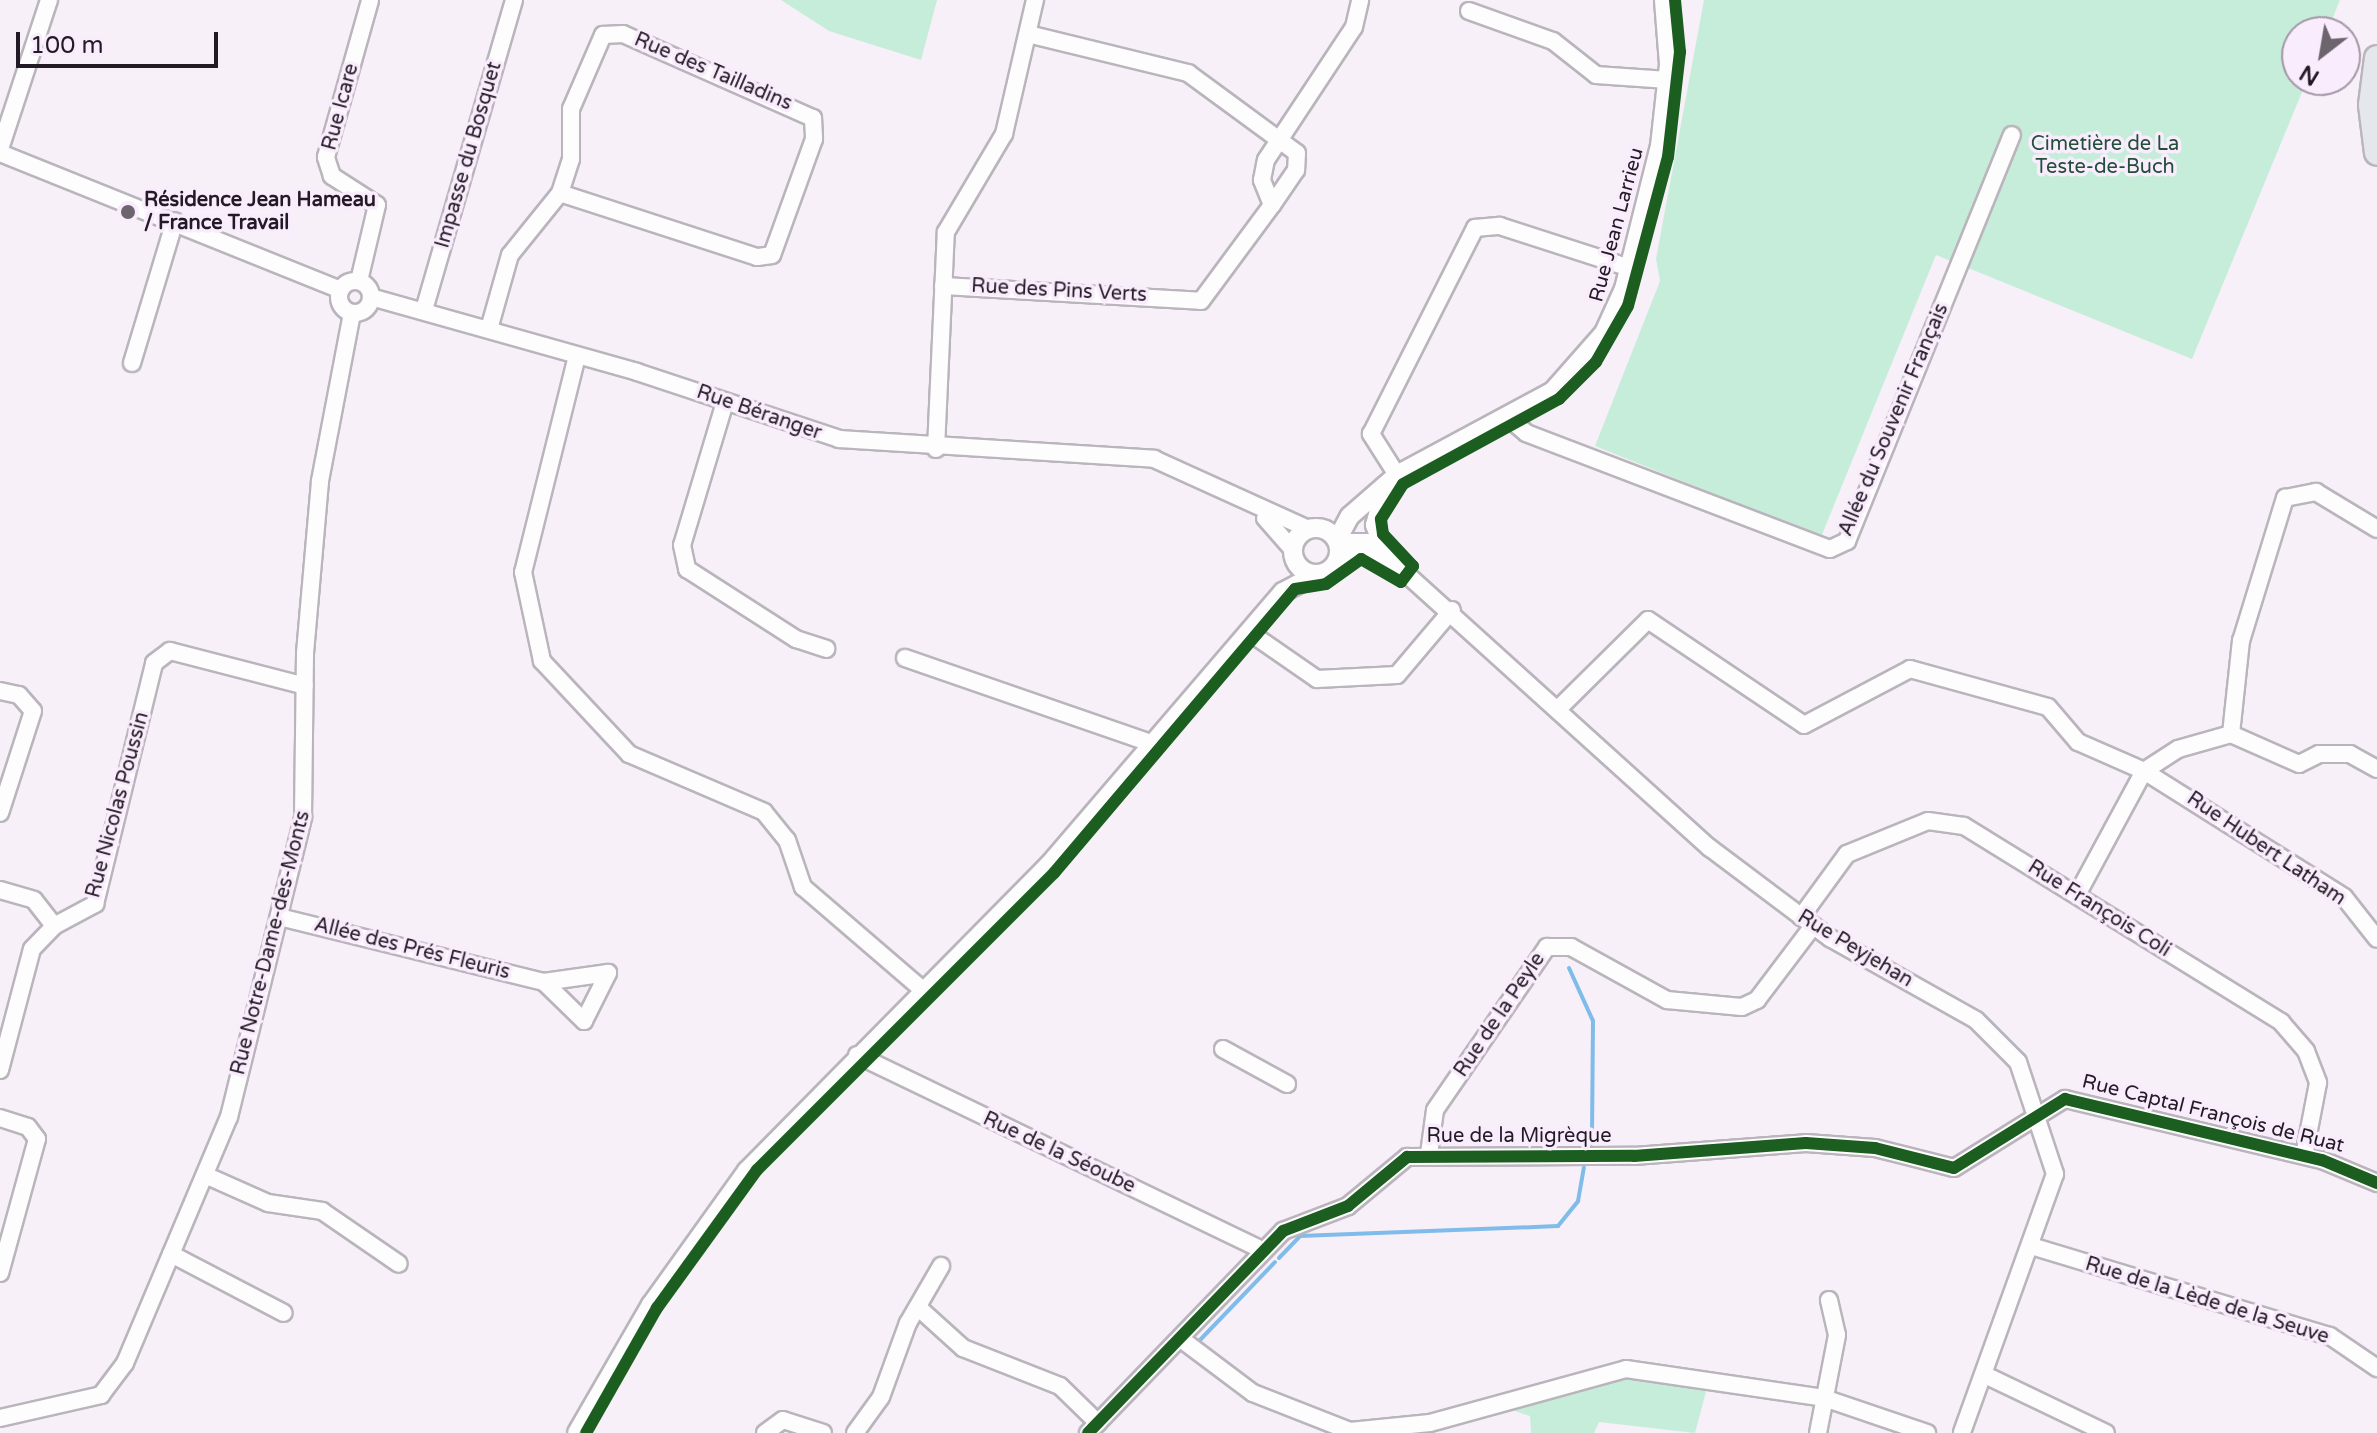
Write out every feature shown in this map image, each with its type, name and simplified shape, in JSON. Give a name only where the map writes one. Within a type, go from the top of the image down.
[{"type":"main road","points":[[2377,58],[2371,105],[2377,153]]},
{"type":"street","points":[[49,0],[0,151],[340,290],[359,281],[371,297],[366,309],[352,313],[340,304],[340,290]]},
{"type":"street","name":"Rue Icare","points":[[359,281],[377,205],[332,176],[326,157],[370,0]]},
{"type":"street","name":"Impasse du Bosquet","points":[[424,310],[514,0]]},
{"type":"street","name":"Rue des Pins Verts","points":[[936,449],[949,218],[1004,134],[1035,0]]},
{"type":"street","points":[[1272,205],[1262,169],[1354,27],[1360,0]]},
{"type":"street","name":"Rue Jean Larrieu","points":[[1337,541],[1350,516],[1391,481],[1553,391],[1587,356],[1617,310],[1630,268],[1668,80],[1664,0]]},
{"type":"street","points":[[1469,11],[1553,41],[1596,75],[1668,80]]},
{"type":"street","name":"Rue des Tailladins","points":[[489,329],[510,255],[560,193],[571,159],[571,109],[603,35],[623,34],[813,118],[814,139],[772,255],[757,257],[560,193]]},
{"type":"street","points":[[1028,34],[1175,66],[1280,139],[1298,162],[1272,205]]},
{"type":"street","name":"Allée du Souvenir Français","points":[[1506,416],[1526,433],[1830,549],[1847,541],[2012,135]]},
{"type":"street","name":"Rue des Pins Verts","points":[[943,286],[1201,301],[1272,205]]},
{"type":"street","points":[[132,363],[175,221]]},
{"type":"street","points":[[1391,481],[1371,434],[1475,228],[1500,226],[1630,268]]},
{"type":"street","name":"Rue Béranger","points":[[371,297],[489,329],[839,439],[936,449],[1154,459],[1309,529]]},
{"type":"street","name":"Rue Notre-Dame-des-Monts","points":[[0,1418],[101,1395],[125,1363],[229,1117],[305,803],[305,686],[320,481],[352,313]]},
{"type":"street","points":[[577,356],[523,572],[542,661],[629,754],[764,812],[787,840],[803,887],[924,991]]},
{"type":"street","points":[[725,402],[682,545],[687,569],[796,639],[826,649]]},
{"type":"street","name":"Rue Peyjehan","points":[[1391,481],[1375,534],[1401,569]]},
{"type":"street","points":[[2231,734],[2241,641],[2285,498],[2316,492],[2377,529]]},
{"type":"street","name":"Rue Béranger","points":[[1246,501],[1293,554]]},
{"type":"street","name":"Rue Jean Larrieu","points":[[1309,529],[1350,516]]},
{"type":"street","points":[[577,1433],[706,1223],[857,1055],[1048,866],[1283,592],[1336,562],[1337,541],[1309,529],[1293,554],[1283,592]]},
{"type":"street","name":"Rue Peyjehan","points":[[1337,541],[1371,542],[1452,610],[1702,842],[1807,922],[1983,1024],[2018,1062],[2040,1113],[2055,1174],[1962,1433]]},
{"type":"street","name":"Rue Peyjehan","points":[[1336,562],[1367,553],[1401,569]]},
{"type":"street","points":[[1293,554],[1317,574]]},
{"type":"street","points":[[1249,632],[1317,679],[1397,675],[1452,610]]},
{"type":"street","name":"Rue Hubert Latham","points":[[1559,708],[1648,620],[1791,722],[1816,724],[1910,669],[2048,707],[2078,742],[2144,771],[2344,897],[2377,939]]},
{"type":"street","name":"Rue Nicolas Poussin","points":[[0,1070],[32,949],[54,926],[95,904],[154,663],[170,651],[305,686]]},
{"type":"street","points":[[905,658],[1154,744]]},
{"type":"street","points":[[0,691],[19,695],[33,711],[0,813]]},
{"type":"street","points":[[2077,895],[2144,771],[2178,749],[2231,734],[2299,764],[2319,754],[2350,754],[2377,769]]},
{"type":"street","name":"Rue François Coli","points":[[1807,922],[1847,854],[1928,821],[1964,826],[2281,1022],[2297,1041],[2318,1083],[2304,1156]]},
{"type":"street","points":[[0,890],[34,900],[54,926]]},
{"type":"street","name":"Allée des Prés Fleuris","points":[[279,917],[544,982]]},
{"type":"street","name":"Rue de la Peyle","points":[[1429,1154],[1429,1121],[1547,947],[1578,950],[1667,1000],[1742,1007],[1757,1000],[1807,922]]},
{"type":"street","points":[[1223,1049],[1287,1084]]},
{"type":"street","name":"Rue de la Séoube","points":[[857,1055],[1263,1250]]},
{"type":"street","name":"Rue Captal François de Ruat","points":[[2040,1113],[2074,1099],[2304,1156],[2377,1183]]},
{"type":"street","name":"Rue de la Migrèque","points":[[1093,1428],[1283,1231],[1348,1206],[1393,1163],[1429,1154],[1634,1156],[1806,1143],[1875,1148],[1954,1168],[2040,1113]]},
{"type":"street","points":[[0,1118],[28,1127],[37,1139],[0,1273]]},
{"type":"street","points":[[205,1175],[268,1203],[322,1211],[399,1264]]},
{"type":"street","name":"Rue de la Lède de la Seuve","points":[[2031,1246],[2330,1336],[2375,1361]]},
{"type":"street","points":[[171,1254],[284,1313]]},
{"type":"street","points":[[855,1433],[881,1397],[908,1323],[921,1310],[941,1266]]},
{"type":"street","points":[[1818,1433],[1837,1335],[1829,1300]]},
{"type":"street","points":[[921,1310],[963,1348],[1060,1386],[1093,1428]]},
{"type":"street","points":[[1181,1339],[1253,1393],[1350,1431],[1430,1423],[1616,1370],[1824,1398],[1927,1433]]},
{"type":"street","points":[[1985,1375],[2106,1433]]},
{"type":"street","points":[[765,1433],[783,1420],[823,1433]]},
{"type":"green space","points":[[781,0],[937,0],[921,60],[829,31]]},
{"type":"green space","name":"Cimetière de La Teste-de-Buch","points":[[1704,0],[2340,0],[2334,16],[2281,16],[2281,96],[2300,96],[2192,359],[1936,255],[1821,537],[1595,446],[1660,281],[1656,259]]},
{"type":"green space","points":[[1613,1378],[1707,1388],[1695,1433],[1599,1422],[1594,1433],[1531,1433],[1530,1416],[1506,1408]]},
{"type":"waterway","points":[[1569,968],[1593,1021],[1592,1144]]},
{"type":"waterway","points":[[1279,1258],[1300,1236],[1558,1226],[1578,1201],[1584,1168]]},
{"type":"waterway","points":[[1200,1340],[1275,1262]]},
{"type":"cycle path","points":[[586,1433],[657,1308],[757,1170],[1054,873],[1295,589],[1326,584],[1361,559],[1401,582],[1413,566],[1383,534],[1381,519],[1403,484],[1559,399],[1596,362],[1628,306],[1668,157],[1680,52],[1675,0]]},
{"type":"cycle path","points":[[1088,1433],[1283,1231],[1348,1206],[1407,1157],[1634,1156],[1806,1143],[1875,1148],[1954,1168],[2065,1099],[2322,1160],[2377,1183]]},
{"type":"place","name":"Résidence Jean Hameau / France Travail","points":[[128,212]]}]
